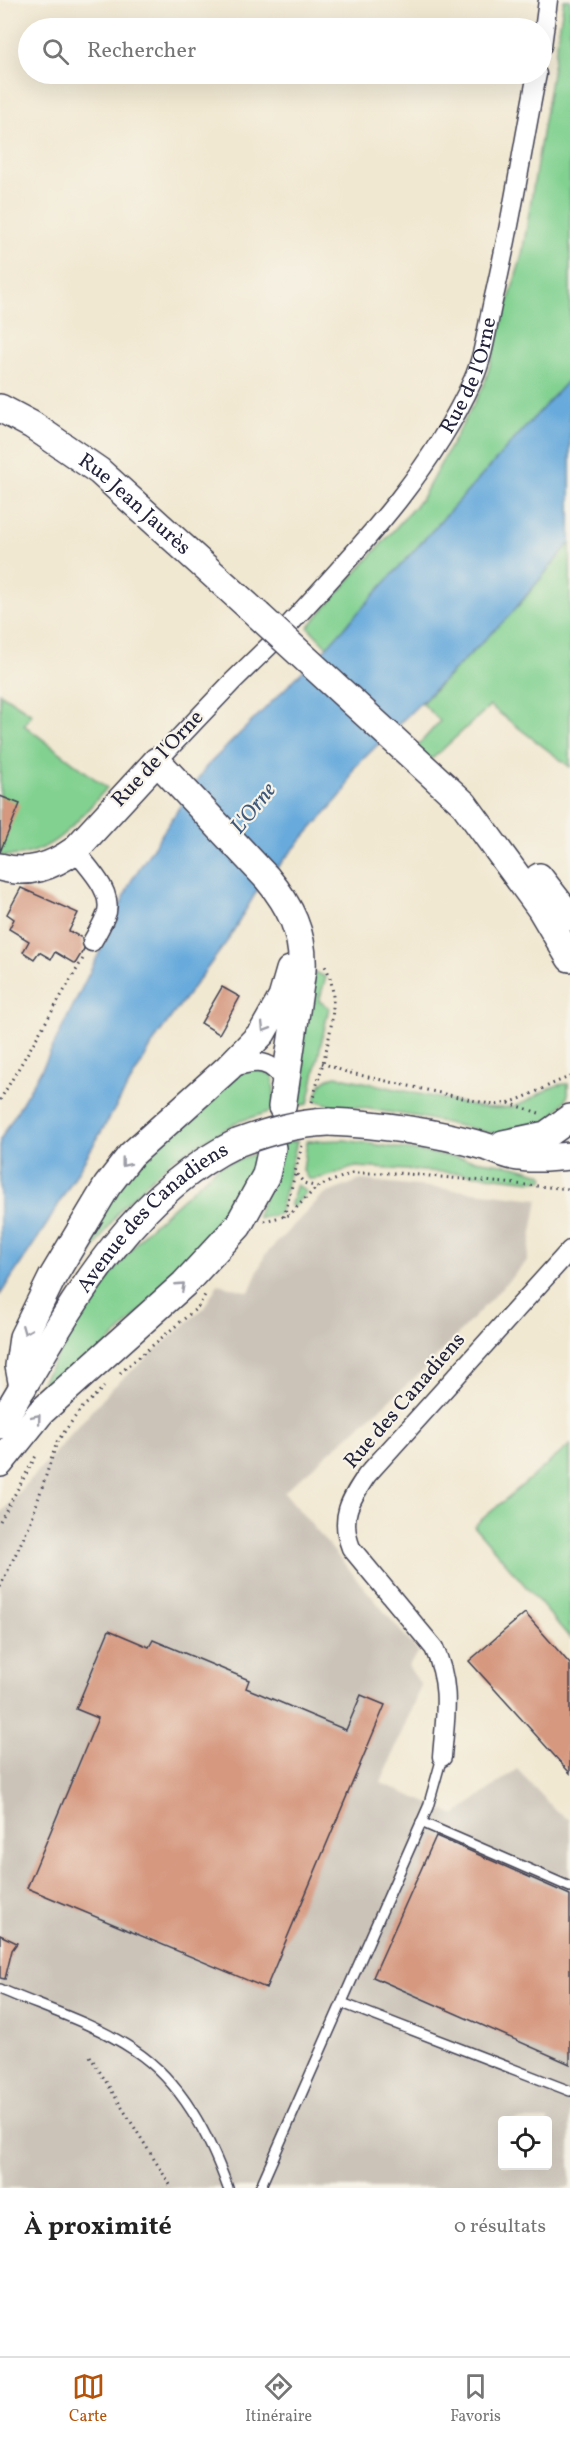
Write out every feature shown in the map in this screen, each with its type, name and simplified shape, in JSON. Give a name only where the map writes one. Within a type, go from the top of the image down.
[{"type":"street","points":[[546,18],[548,0]]},
{"type":"street","name":"Rue de l'Orne","points":[[288,626],[363,544],[407,490],[443,437],[473,379],[506,246],[535,84]]},
{"type":"street","name":"Rue Jean Jaurès","points":[[0,408],[42,432],[99,471],[464,804]]},
{"type":"street","name":"Rue de l'Orne","points":[[0,867],[26,871],[60,860],[75,850],[233,681],[270,645]]},
{"type":"street","points":[[157,761],[267,878],[292,912],[303,955],[284,1096]]},
{"type":"street","points":[[464,804],[496,830],[535,871],[570,916]]},
{"type":"street","points":[[464,804],[541,909],[570,958]]},
{"type":"street","points":[[75,850],[103,889],[107,901],[106,913],[92,942]]},
{"type":"street","points":[[23,1387],[19,1366],[23,1337],[52,1278],[101,1195],[131,1155],[228,1068],[262,1033],[282,998],[299,934]]},
{"type":"street","points":[[228,1068],[250,1062],[267,1064],[278,1071],[284,1096]]},
{"type":"street","name":"Avenue des Canadiens","points":[[485,1146],[536,1139],[557,1130],[557,1116]]},
{"type":"street","name":"Avenue des Canadiens","points":[[0,1425],[68,1314],[116,1244],[146,1209],[187,1172],[237,1143],[268,1131],[329,1122],[378,1125],[485,1146],[522,1158],[570,1156]]},
{"type":"street","points":[[0,1463],[41,1412],[184,1284],[238,1226],[266,1174],[272,1148]]},
{"type":"street","name":"Rue des Canadiens","points":[[442,1757],[446,1687],[441,1662],[434,1648],[351,1548],[346,1534],[348,1508],[367,1475],[570,1250]]},
{"type":"lane","points":[[260,2188],[421,1822],[442,1757]]},
{"type":"lane","points":[[421,1822],[570,1887]]},
{"type":"lane","points":[[0,1989],[95,2030],[133,2050],[159,2069],[199,2121],[228,2188]]},
{"type":"lane","points":[[342,2003],[570,2091]]},
{"type":"path","points":[[299,934],[325,966],[333,986],[334,1009],[322,1063],[346,1072],[483,1103],[508,1103],[557,1116]]},
{"type":"path","points":[[0,1100],[92,942]]},
{"type":"path","points":[[508,1103],[570,1077]]},
{"type":"path","points":[[317,1187],[352,1173],[380,1172],[570,1190]]},
{"type":"path","points":[[284,1217],[295,1173]]},
{"type":"path","points":[[118,1374],[198,1307],[207,1292]]},
{"type":"path","points":[[0,1587],[30,1524],[57,1442],[80,1410],[109,1382]]},
{"type":"path","points":[[90,2056],[172,2188]]},
{"type":"shaded area","points":[[361,1180],[538,1199],[527,1261],[427,1367],[284,1492],[419,1653],[408,1666],[421,1685],[381,1783],[455,1815],[517,1769],[557,1812],[570,1820],[570,2188],[0,2188],[0,1514],[110,1390],[204,1308],[218,1284],[249,1292],[265,1255],[323,1195]]},
{"type":"green space","points":[[564,0],[570,0],[570,378],[327,647],[308,627],[422,498],[484,385],[522,255],[550,84],[552,84]]},
{"type":"green space","points":[[570,543],[570,767],[490,706],[433,758],[402,763],[440,721],[422,703],[520,604]]},
{"type":"green space","points":[[0,693],[32,714],[24,725],[107,788],[61,836],[34,852],[18,855],[0,855]]},
{"type":"green space","points":[[314,972],[326,977],[319,1001],[329,1007],[308,1104],[288,1107]]},
{"type":"green space","points":[[252,1068],[273,1075],[275,1110],[237,1122],[171,1160],[121,1208],[29,1346],[110,1192],[229,1078]]},
{"type":"green space","points":[[336,1076],[479,1107],[516,1106],[561,1084],[568,1084],[568,1094],[566,1100],[549,1120],[501,1135],[419,1117],[357,1107],[333,1106],[315,1100],[321,1084]]},
{"type":"green space","points":[[345,1140],[514,1166],[544,1177],[543,1180],[532,1181],[460,1173],[356,1167],[326,1177],[308,1179],[303,1170],[307,1141]]},
{"type":"green space","points":[[297,1141],[279,1214],[260,1218],[257,1216],[284,1143]]},
{"type":"green space","points":[[254,1154],[256,1168],[230,1224],[4,1445],[89,1303],[145,1232],[219,1166]]},
{"type":"green space","points":[[297,1184],[306,1192],[294,1206],[290,1206]]},
{"type":"green space","points":[[570,1445],[570,1638],[474,1526]]},
{"type":"water","name":"L'Orne","points":[[570,378],[570,543],[510,615],[354,768],[345,791],[258,889],[228,940],[158,1035],[47,1224],[0,1295],[0,1140],[44,1065],[104,943],[131,881],[206,767],[327,647]]},
{"type":"building","points":[[0,796],[20,804],[0,852]]},
{"type":"building","points":[[21,888],[78,913],[69,931],[82,938],[84,949],[75,964],[55,952],[51,959],[39,952],[34,959],[23,952],[29,941],[9,929],[14,919],[7,914]]},
{"type":"building","points":[[222,987],[240,997],[219,1034],[201,1023]]},
{"type":"building","points":[[525,1613],[570,1664],[570,1773],[469,1661]]},
{"type":"building","points":[[109,1630],[149,1647],[153,1640],[249,1680],[246,1688],[346,1730],[361,1695],[385,1705],[266,1988],[27,1888],[98,1718],[76,1709]]},
{"type":"building","points":[[436,1836],[570,1895],[570,2064],[373,1977]]},
{"type":"building","points":[[0,1935],[17,1943],[12,1950],[5,1979],[0,1978]]}]
